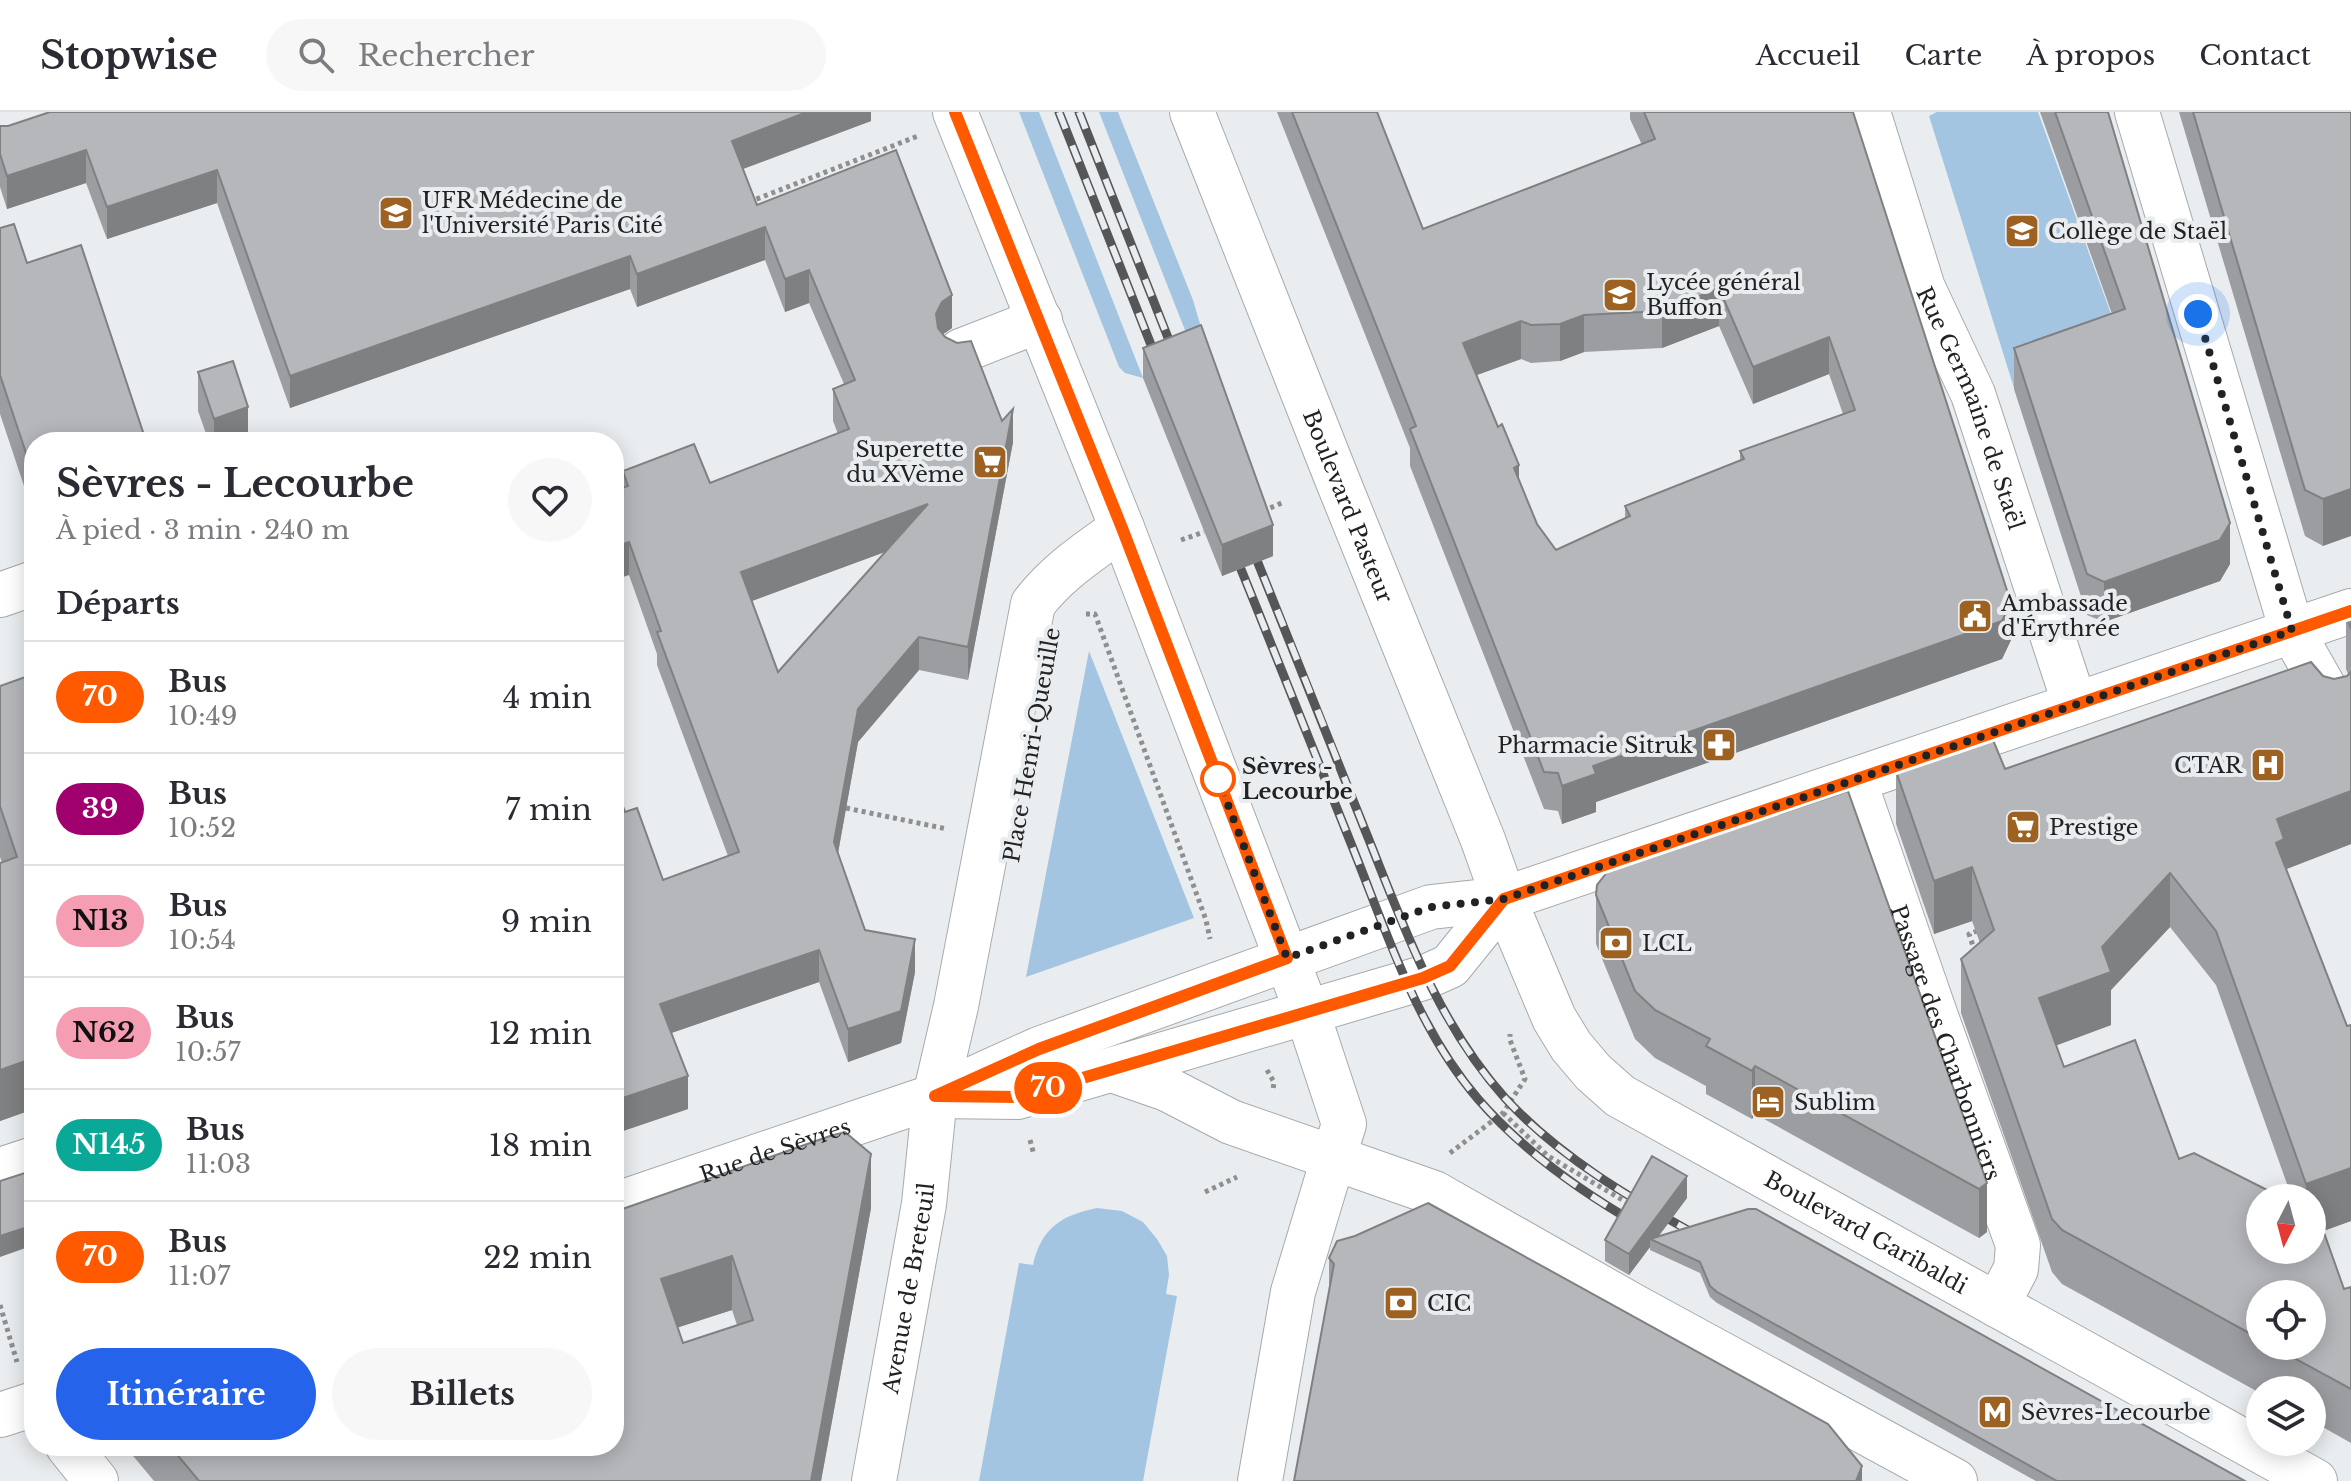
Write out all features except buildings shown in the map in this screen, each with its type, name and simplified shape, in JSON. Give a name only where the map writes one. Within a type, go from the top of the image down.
[{"type":"main road","name":"Boulevard Pasteur","points":[[1192,112],[1504,899]]},
{"type":"main road","name":"Rue Germaine de Staël","points":[[1868,112],[1923,288],[1973,394],[2075,705]]},
{"type":"main road","points":[[2137,112],[2292,631],[2335,707]]},
{"type":"main road","points":[[942,122],[1040,320],[1287,958],[1344,1124],[1293,1292],[1260,1481]]},
{"type":"main road","points":[[961,351],[1040,320]]},
{"type":"main road","points":[[935,1096],[956,1006],[1033,604],[1061,573],[1122,528]]},
{"type":"main road","points":[[0,595],[24,587]]},
{"type":"main road","name":"Rue de Sèvres","points":[[624,1202],[935,1096],[1039,1049],[1431,907],[1504,899],[2351,611]]},
{"type":"main road","name":"Passage des Charbonniers","points":[[1854,780],[2018,1245],[2016,1269],[1997,1305]]},
{"type":"main road","name":"Rue de Sèvres","points":[[935,1096],[1018,1097],[1423,978],[1450,966],[1504,899]]},
{"type":"main road","name":"Boulevard Garibaldi","points":[[1504,899],[1554,1018],[1571,1046],[1593,1072],[1620,1096],[2315,1481]]},
{"type":"main road","points":[[1112,1070],[1167,1089],[1231,1122],[1434,1193],[1635,1307],[1955,1481]]},
{"type":"main road","name":"Avenue de Breteuil","points":[[874,1481],[924,1204],[935,1096]]},
{"type":"main road","points":[[0,1170],[24,1162]]},
{"type":"main road","points":[[76,1456],[96,1481]]},
{"type":"path","points":[[744,204],[942,122]]},
{"type":"path","points":[[1258,513],[1284,502]]},
{"type":"path","points":[[1181,540],[1204,532]]},
{"type":"path","name":"Place Henri-Queuille","points":[[1083,615],[1095,614],[1206,920],[1212,947]]},
{"type":"path","points":[[846,808],[952,830]]},
{"type":"path","points":[[1977,931],[1969,934],[1979,962]]},
{"type":"path","points":[[1445,1157],[1503,1113],[1525,1079],[1510,1040],[1510,1025]]},
{"type":"path","points":[[1503,1113],[1548,1156],[1635,1207]]},
{"type":"path","points":[[1205,1192],[1237,1177]]},
{"type":"path","points":[[0,1305],[18,1363]]},
{"type":"shaded area","points":[[1019,112],[1039,112],[1143,378],[1125,373],[1119,367]]},
{"type":"shaded area","points":[[1099,112],[1118,112],[1193,300],[1206,344],[1194,353]]},
{"type":"shaded area","name":"Collège de Staël","points":[[1937,112],[2038,112],[2124,350],[2014,388],[1929,116]]},
{"type":"shaded area","points":[[1089,651],[1194,918],[1026,977]]},
{"type":"shaded area","points":[[1097,1208],[1122,1211],[1143,1222],[1167,1256],[1169,1275],[1166,1294],[1177,1296],[1143,1481],[979,1481],[1019,1263],[1033,1265],[1041,1241],[1063,1219]]},
{"type":"railway","points":[[1059,112],[1159,365]]},
{"type":"railway","points":[[1079,112],[1176,358]]},
{"type":"railway","points":[[1250,543],[1407,933],[1459,1036],[1505,1098],[1549,1140],[1598,1176],[1702,1238]]},
{"type":"railway","points":[[1232,547],[1392,948],[1438,1042],[1478,1099],[1514,1136],[1574,1184],[1639,1225]]},
{"type":"bus line","name":"70","points":[[955,112],[1122,528],[1287,958],[1039,1049],[935,1096],[1018,1097],[1423,978],[1450,966],[1504,899],[2351,611]]},
{"type":"place","name":"UFR Médecine de l'Université Paris Cité","points":[[396,213]]},
{"type":"place","name":"Collège de Staël","points":[[2022,231]]},
{"type":"place","name":"Lycée général Buffon","points":[[1620,295]]},
{"type":"place","name":"Superette du XVème","points":[[990,462]]},
{"type":"place","name":"Ambassade d'Érythrée","points":[[1975,616]]},
{"type":"place","name":"Pharmacie Sitruk","points":[[1719,745]]},
{"type":"place","name":"CTAR","points":[[2268,765]]},
{"type":"place","name":"Sèvres - Lecourbe","points":[[1218,779]]},
{"type":"place","name":"Prestige","points":[[2023,827]]},
{"type":"place","name":"LCL","points":[[1616,943]]},
{"type":"place","name":"Sublim","points":[[1768,1102]]},
{"type":"place","name":"CIC","points":[[1401,1303]]},
{"type":"place","name":"Sèvres-Lecourbe","points":[[1995,1412]]},
{"type":"route","points":[[1218,779],[1287,958],[1431,907],[1504,899],[2292,631],[2198,314]]}]
